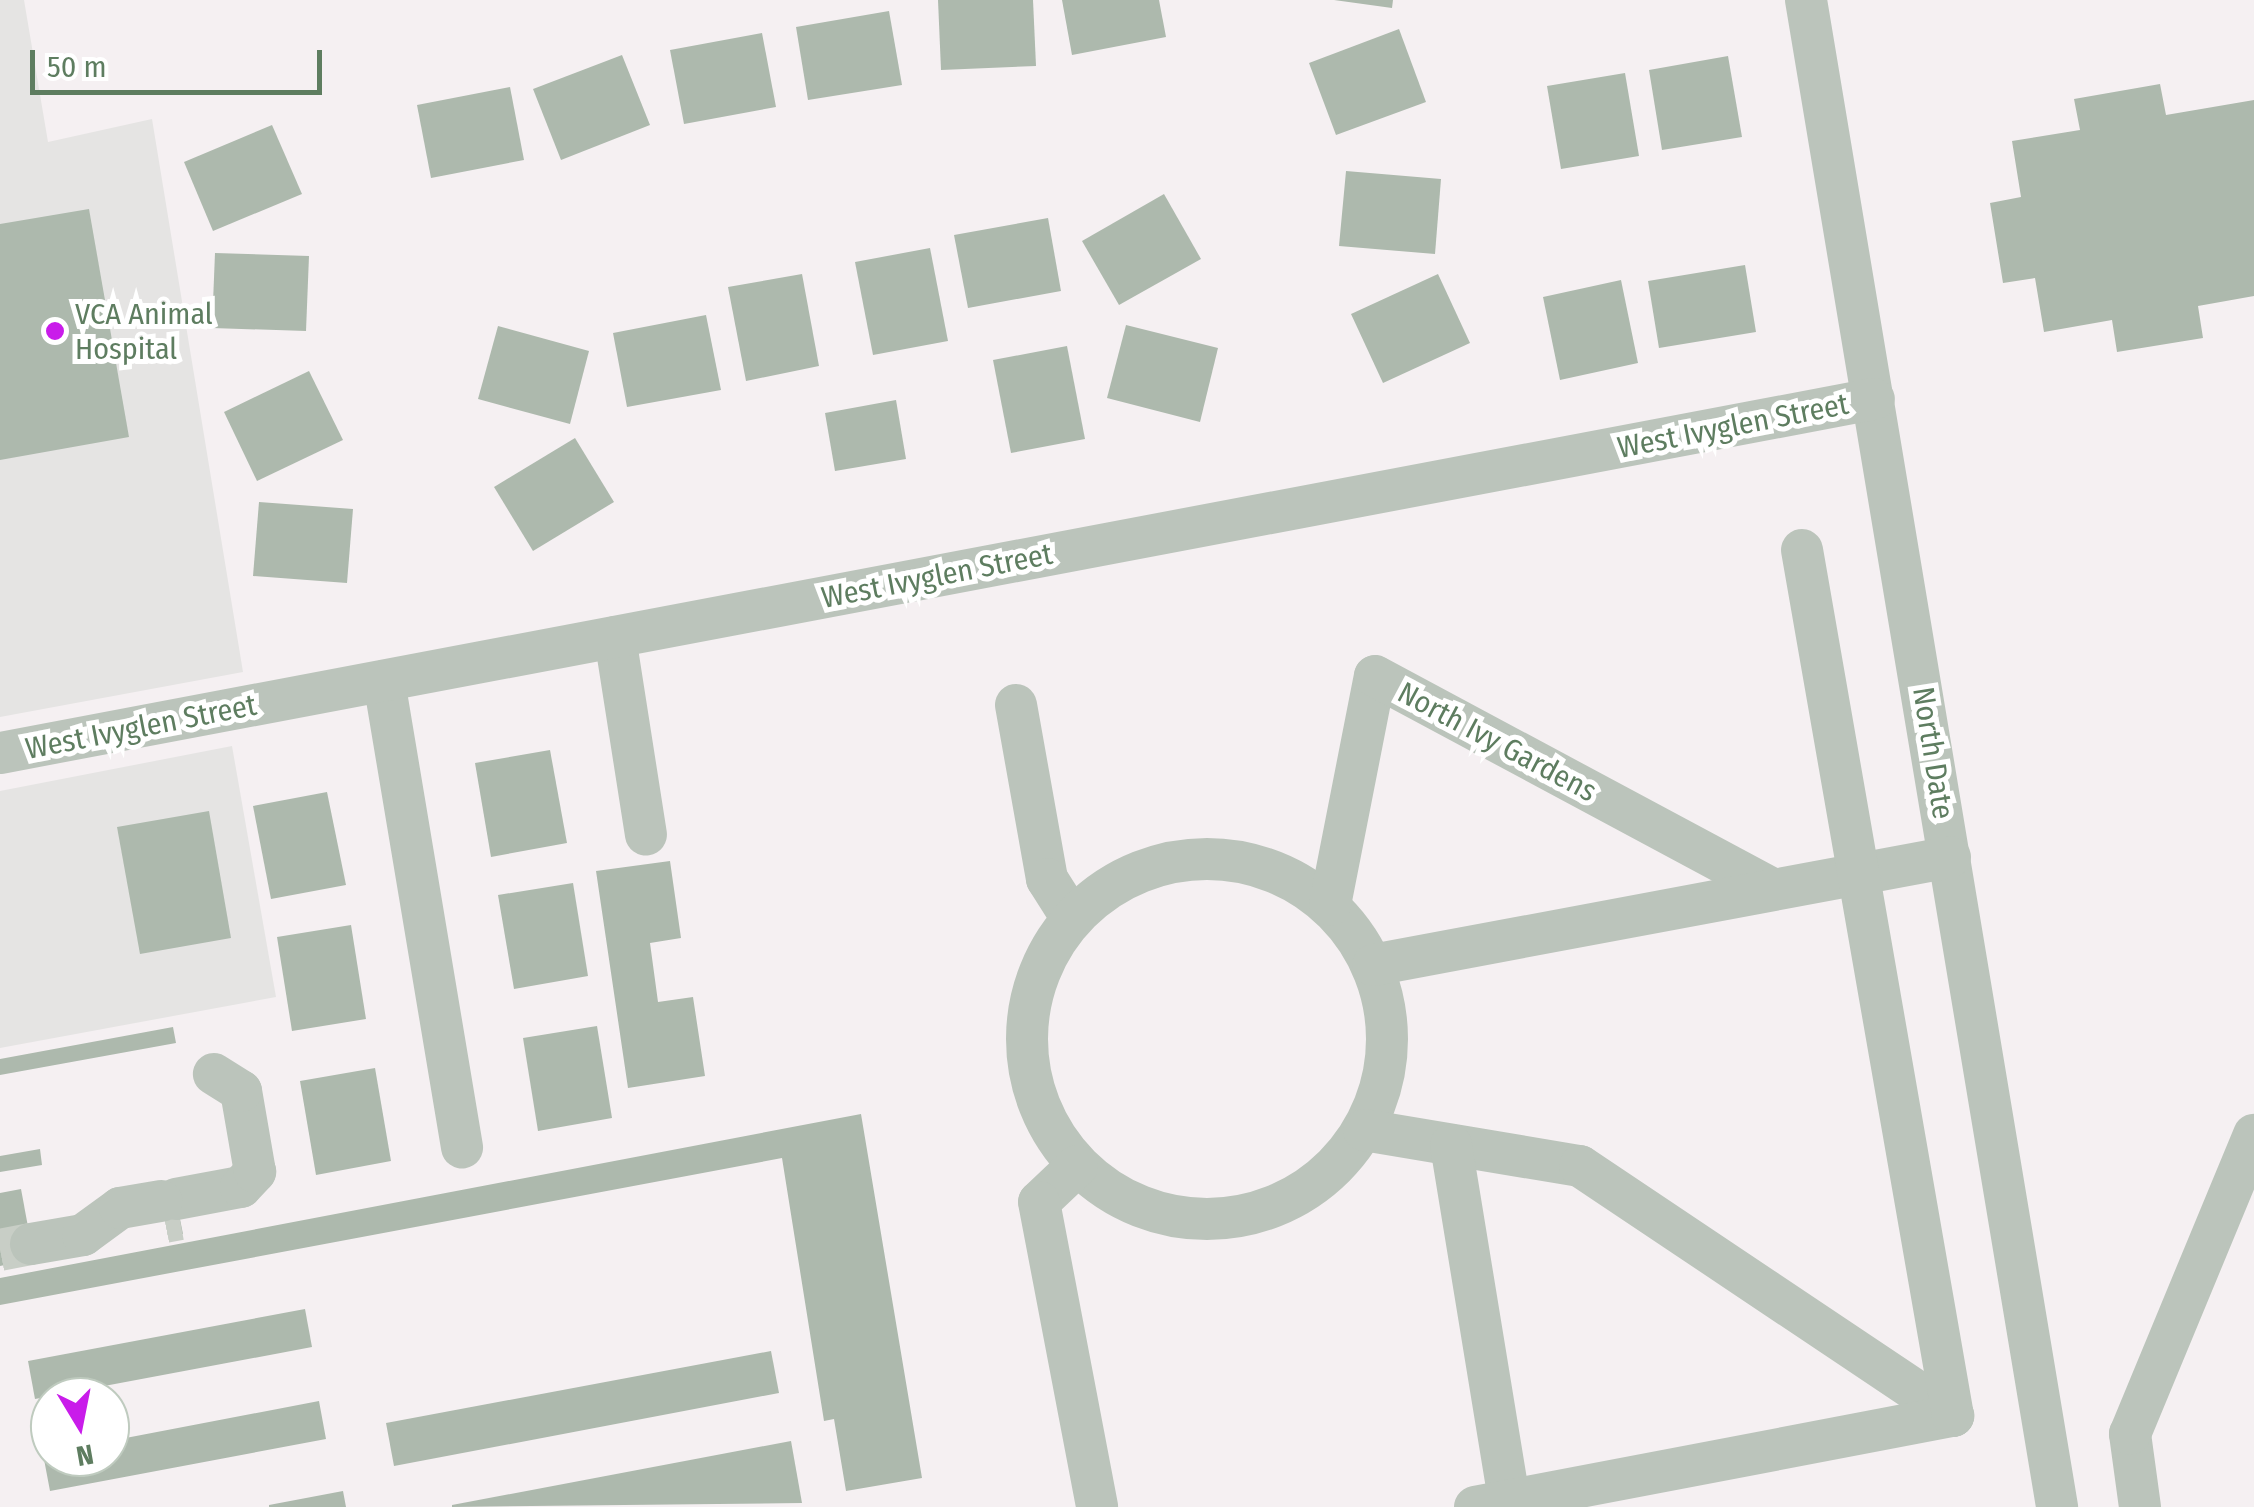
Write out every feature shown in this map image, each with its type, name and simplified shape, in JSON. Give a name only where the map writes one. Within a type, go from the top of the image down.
[{"type":"street","name":"North Date","points":[[1806,0],[2057,1507]]},
{"type":"street","name":"West Ivyglen Street","points":[[0,753],[1874,399]]},
{"type":"street","points":[[1802,550],[1953,1416]]},
{"type":"street","points":[[615,637],[646,835]]},
{"type":"street","name":"North Ivy Gardens","points":[[1330,905],[1375,676],[1773,889]]},
{"type":"street","points":[[384,681],[462,1148]]},
{"type":"street","points":[[1016,704],[1047,879],[1071,917]]},
{"type":"street","points":[[1373,965],[1950,857]]},
{"type":"street","points":[[1227,858],[1282,873],[1330,905],[1373,965],[1388,1020],[1385,1077],[1364,1130],[1329,1173],[1282,1203],[1229,1218],[1174,1217],[1122,1199],[1077,1166],[1045,1122],[1027,1070],[1031,998],[1071,917],[1116,881],[1170,861],[1227,858]]},
{"type":"street","points":[[31,1244],[83,1236],[120,1208],[171,1210],[241,1187],[255,1172],[253,1126],[241,1091],[214,1074]]},
{"type":"street","points":[[1364,1130],[1580,1166],[1953,1416]]},
{"type":"street","points":[[2140,1507],[2130,1434],[2254,1134]]},
{"type":"street","points":[[1452,1145],[1492,1504],[1953,1416]]},
{"type":"street","points":[[1077,1166],[1039,1202],[1097,1507]]},
{"type":"shaded area","points":[[0,0],[24,0],[48,142],[152,119],[243,672],[0,717]]},
{"type":"shaded area","points":[[232,746],[276,997],[0,1048],[0,791]]},
{"type":"building","points":[[938,0],[1033,0],[1036,66],[941,70]]},
{"type":"building","points":[[1062,0],[1159,0],[1166,37],[1072,55]]},
{"type":"building","points":[[1334,0],[1393,0],[1392,8]]},
{"type":"building","points":[[889,11],[902,85],[808,100],[796,27]]},
{"type":"building","points":[[1399,29],[1426,102],[1336,135],[1309,63]]},
{"type":"building","points":[[762,33],[776,107],[684,124],[670,50]]},
{"type":"building","points":[[622,55],[650,125],[561,160],[533,89]]},
{"type":"building","points":[[1728,56],[1742,137],[1662,150],[1649,70]]},
{"type":"building","points":[[1625,73],[1639,156],[1561,169],[1547,86]]},
{"type":"building","points":[[2160,84],[2166,115],[2254,100],[2254,296],[2198,306],[2203,338],[2117,352],[2112,320],[2044,332],[2035,278],[2003,283],[1990,203],[2021,197],[2012,141],[2080,130],[2074,99]]},
{"type":"building","points":[[510,87],[524,160],[431,178],[417,105]]},
{"type":"building","points":[[272,125],[302,194],[213,231],[184,162]]},
{"type":"building","points":[[1346,171],[1441,179],[1435,254],[1339,246]]},
{"type":"building","points":[[1164,194],[1201,259],[1119,305],[1082,241]]},
{"type":"building","name":"VCA Animal Hospital","points":[[89,209],[129,437],[0,460],[0,224]]},
{"type":"building","points":[[1048,218],[1061,291],[968,308],[954,235]]},
{"type":"building","points":[[930,248],[948,341],[873,355],[855,262]]},
{"type":"building","points":[[215,253],[309,256],[306,331],[212,328]]},
{"type":"building","points":[[1745,265],[1756,332],[1659,348],[1648,281]]},
{"type":"building","points":[[802,274],[819,366],[746,381],[728,287]]},
{"type":"building","points":[[1438,274],[1470,343],[1383,383],[1351,314]]},
{"type":"building","points":[[1621,280],[1638,363],[1560,380],[1543,297]]},
{"type":"building","points":[[706,315],[721,390],[627,407],[613,333]]},
{"type":"building","points":[[1126,325],[1218,348],[1200,422],[1107,398]]},
{"type":"building","points":[[498,326],[589,351],[570,424],[478,399]]},
{"type":"building","points":[[1067,346],[1085,439],[1011,453],[993,360]]},
{"type":"building","points":[[309,371],[343,440],[257,481],[224,412]]},
{"type":"building","points":[[896,400],[906,459],[835,471],[825,413]]},
{"type":"building","points":[[575,438],[614,502],[533,551],[494,487]]},
{"type":"building","points":[[259,502],[353,509],[347,583],[253,576]]},
{"type":"building","points":[[550,750],[567,843],[491,857],[475,763]]},
{"type":"building","points":[[327,792],[346,885],[271,899],[253,806]]},
{"type":"building","points":[[209,811],[231,938],[140,954],[117,827]]},
{"type":"building","points":[[670,861],[681,938],[650,943],[658,1002],[693,997],[705,1076],[628,1088],[596,871]]},
{"type":"building","points":[[573,883],[588,976],[514,989],[498,895]]},
{"type":"building","points":[[351,925],[366,1019],[292,1031],[277,937]]},
{"type":"building","points":[[597,1026],[612,1118],[538,1131],[523,1038]]},
{"type":"building","points":[[173,1027],[176,1043],[0,1075],[0,1059]]},
{"type":"building","points":[[375,1068],[391,1161],[316,1175],[300,1081]]},
{"type":"building","points":[[861,1114],[922,1478],[846,1491],[834,1419],[824,1421],[782,1158],[0,1305],[0,1278]]},
{"type":"building","points":[[40,1149],[42,1165],[0,1172],[0,1156]]},
{"type":"building","points":[[173,1184],[183,1234],[168,1236],[159,1186]]},
{"type":"building","points":[[21,1189],[34,1259],[0,1266],[0,1193]]},
{"type":"building","points":[[305,1309],[312,1347],[130,1381],[130,1377],[31,1377],[28,1361]]},
{"type":"building","points":[[771,1351],[779,1393],[394,1466],[386,1423]]},
{"type":"building","points":[[319,1401],[326,1439],[130,1476],[130,1437]]},
{"type":"building","points":[[791,1441],[802,1503],[452,1507],[452,1505]]},
{"type":"building","points":[[47,1477],[124,1477],[50,1491]]},
{"type":"building","points":[[343,1491],[346,1507],[269,1507],[269,1505]]},
{"type":"tunnel","points":[[165,1222],[180,1219]]},
{"type":"tunnel","points":[[0,1250],[31,1244]]},
{"type":"place","name":"VCA Animal Hospital","points":[[55,331]]}]
